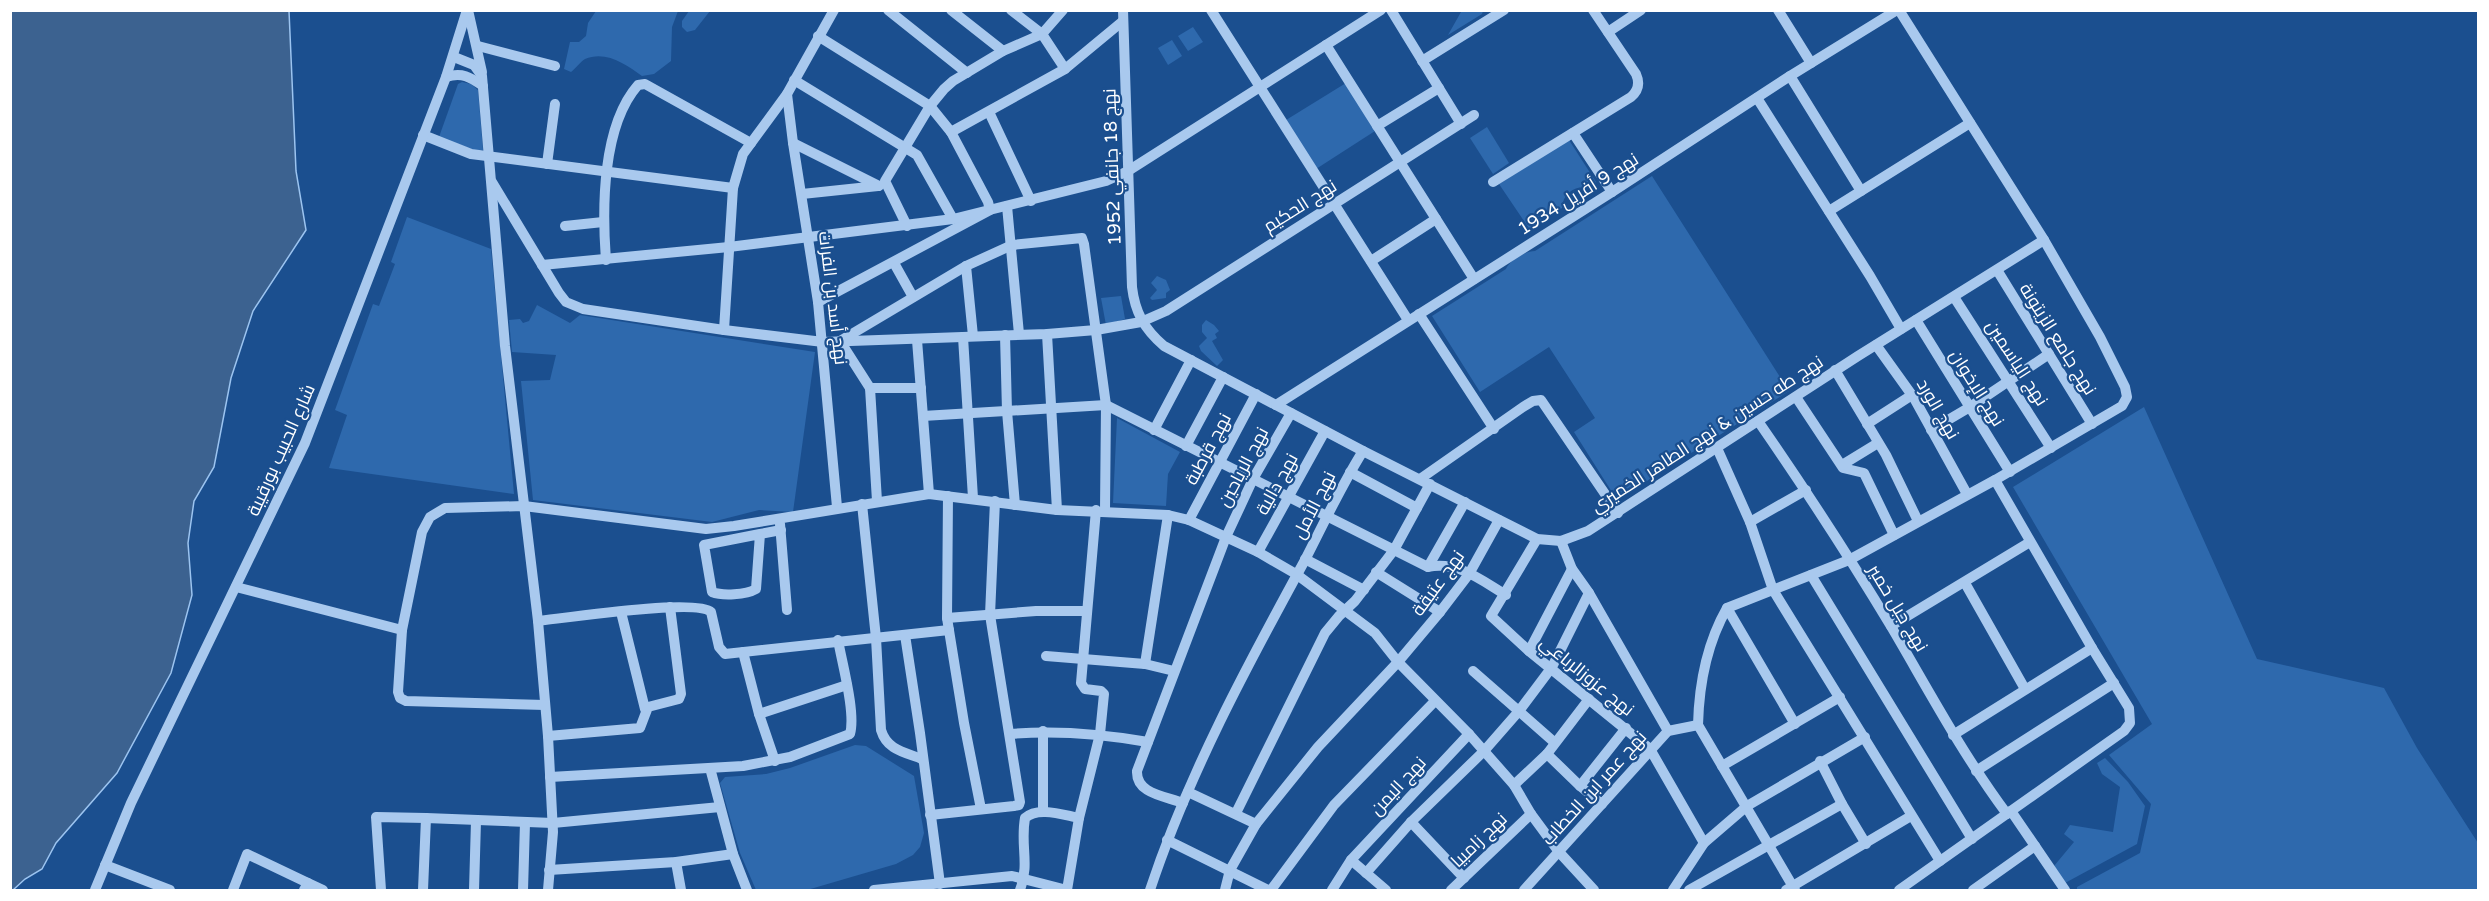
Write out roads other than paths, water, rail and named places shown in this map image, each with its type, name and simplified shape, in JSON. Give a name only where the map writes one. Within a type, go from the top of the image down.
[{"type":"street","points":[[468,10],[478,46],[492,182],[498,276],[538,621],[553,823],[548,891]]},
{"type":"street","name":"شارع الحبيب بورقيبة","points":[[95,891],[131,803],[305,443],[454,57],[468,10]]},
{"type":"street","points":[[724,330],[733,188],[743,154],[787,94],[834,10]]},
{"type":"street","points":[[888,10],[967,73]]},
{"type":"street","points":[[951,10],[1003,51]]},
{"type":"street","points":[[1011,10],[1042,34],[1065,69]]},
{"type":"street","points":[[883,185],[930,106],[953,81],[1003,51],[1042,34],[1063,10]]},
{"type":"street","points":[[1211,10],[1408,320]]},
{"type":"street","points":[[542,265],[729,247],[907,226],[953,219],[1106,181],[1128,171],[1381,10]]},
{"type":"street","points":[[1391,10],[1461,124]]},
{"type":"street","points":[[1493,182],[1630,97],[1638,89],[1636,74],[1593,10]]},
{"type":"street","points":[[1608,32],[1641,10]]},
{"type":"street","points":[[1778,10],[1811,63]]},
{"type":"street","points":[[1898,10],[2044,240],[2100,337],[2127,392],[2122,406],[1995,480],[1849,560],[1726,608],[1714,634],[1699,697],[1698,725],[1747,806],[1791,889],[1911,816]]},
{"type":"street","name":"نهج 9 أفريل 1934","points":[[1276,405],[1790,76],[1898,10]]},
{"type":"street","points":[[1422,61],[1499,12]]},
{"type":"street","points":[[951,132],[1065,69],[1123,16]]},
{"type":"street","name":"نهج 18 جانفي 1952","points":[[1123,16],[1132,287],[1134,303],[1141,322]]},
{"type":"street","points":[[818,36],[930,106],[951,132],[990,210]]},
{"type":"street","points":[[1326,45],[1474,279]]},
{"type":"street","points":[[478,46],[555,66]]},
{"type":"street","points":[[454,57],[474,64],[482,81]]},
{"type":"street","points":[[446,77],[457,74],[482,81]]},
{"type":"street","points":[[1790,76],[1860,191]]},
{"type":"street","points":[[794,80],[917,155],[953,219]]},
{"type":"street","points":[[606,260],[603,222],[612,140],[635,88],[640,84],[645,84],[751,143]]},
{"type":"street","points":[[1377,126],[1439,88]]},
{"type":"street","name":"نهج أسد بن الفرات","points":[[787,94],[792,143],[809,238],[823,342],[837,507]]},
{"type":"street","points":[[1757,98],[1901,329]]},
{"type":"street","points":[[547,164],[555,104]]},
{"type":"street","points":[[989,112],[1030,201]]},
{"type":"street","name":"نهج الحكيم","points":[[492,182],[559,293],[573,306],[724,330],[823,342],[1047,334],[1118,328],[1141,322],[1166,311],[1474,115]]},
{"type":"street","points":[[1828,211],[1970,123]]},
{"type":"street","points":[[1573,133],[1612,192]]},
{"type":"street","points":[[423,135],[471,154],[733,188]]},
{"type":"street","points":[[792,143],[883,185],[907,226]]},
{"type":"street","points":[[802,194],[883,185]]},
{"type":"street","points":[[1007,206],[1019,334]]},
{"type":"street","points":[[818,302],[990,210]]},
{"type":"street","points":[[1371,261],[1436,219]]},
{"type":"street","points":[[565,226],[603,222]]},
{"type":"street","points":[[874,891],[1012,876],[1067,890],[1079,818],[1101,734],[1104,694],[1101,691],[1083,687],[1081,683],[1087,611],[1100,511],[1106,405],[1082,238],[1012,245],[966,266],[840,341],[870,388],[877,501]]},
{"type":"street","name":"نهج طه حسين & نهج الطاهر الخميري","points":[[1141,322],[1164,346],[1363,451],[1537,539],[1561,541],[1588,531],[1618,513],[1835,370],[2044,240]]},
{"type":"street","points":[[894,263],[913,297]]},
{"type":"street","points":[[966,266],[968,412],[973,498]]},
{"type":"street","name":"نهج جامع الزيتونة","points":[[1997,270],[2092,424]]},
{"type":"street","name":"نهج الياسمين","points":[[1954,297],[2051,448]]},
{"type":"street","points":[[1419,314],[1494,429]]},
{"type":"street","name":"نهج الإخوان","points":[[1916,320],[2010,471]]},
{"type":"street","points":[[1047,334],[1057,510]]},
{"type":"street","points":[[1005,335],[1007,411],[1015,504]]},
{"type":"street","points":[[917,339],[929,494]]},
{"type":"street","name":"نهج الورد","points":[[1876,345],[1912,395],[1967,494]]},
{"type":"street","points":[[1931,430],[2049,354]]},
{"type":"street","points":[[1154,430],[1191,360]]},
{"type":"street","points":[[1835,370],[1878,443],[1918,521]]},
{"type":"street","points":[[1186,446],[1223,377]]},
{"type":"street","points":[[870,388],[921,388]]},
{"type":"street","name":"نهج قرطبة","points":[[1189,520],[1256,394]]},
{"type":"street","points":[[1867,424],[1912,395]]},
{"type":"street","points":[[1796,397],[1843,468],[1864,474],[1894,535]]},
{"type":"street","points":[[1236,813],[1312,657],[1334,622],[1364,590],[1394,550],[1417,508],[1425,482],[1533,401],[1543,400],[1618,513]]},
{"type":"street","points":[[923,416],[1106,405],[1428,567],[1450,566],[1470,574],[1506,595]]},
{"type":"street","name":"نهج الرياحين","points":[[1183,803],[1143,789],[1137,778],[1137,771],[1226,537],[1253,479],[1291,413]]},
{"type":"street","name":"نهج جبل خمير","points":[[1758,421],[1806,490],[1891,626],[1976,771],[2035,846],[2065,891]]},
{"type":"street","name":"نهج دالية","points":[[1258,552],[1325,431]]},
{"type":"street","points":[[1842,465],[1878,443]]},
{"type":"street","points":[[1717,448],[1750,522],[1773,590],[1940,861]]},
{"type":"street","name":"نهج الأمل","points":[[1150,891],[1167,840],[1239,684],[1325,516],[1363,451]]},
{"type":"street","points":[[1350,472],[1417,508]]},
{"type":"street","points":[[1899,891],[2128,727],[2131,718],[2129,708],[1995,480]]},
{"type":"street","points":[[1750,522],[1806,490]]},
{"type":"street","points":[[545,705],[406,701],[398,693],[402,630],[422,532],[430,517],[445,508],[524,506],[706,529],[929,494],[1057,510],[1168,515],[1189,520],[1258,552],[1296,574],[1375,633],[1398,662],[1469,734],[1514,784],[1531,814],[1559,852],[1594,891]]},
{"type":"street","points":[[948,496],[947,618],[981,809]]},
{"type":"street","points":[[994,501],[990,615],[1011,734],[1019,805]]},
{"type":"street","points":[[1428,567],[1465,502]]},
{"type":"street","points":[[862,504],[884,738],[894,749],[922,759]]},
{"type":"street","points":[[1145,664],[1168,515]]},
{"type":"street","points":[[779,518],[787,610]]},
{"type":"street","name":"نهج عتيقة","points":[[1225,891],[1230,870],[1256,824],[1318,747],[1398,662],[1440,612],[1470,574],[1499,520]]},
{"type":"street","points":[[760,534],[756,589],[747,592],[718,594],[712,592],[704,545],[760,534],[781,530]]},
{"type":"street","name":"نهج عزوزالرباعي","points":[[1537,539],[1506,595],[1491,616],[1529,651],[1552,667],[1650,749],[1704,843]]},
{"type":"street","points":[[1561,541],[1572,569],[1589,592],[1668,731]]},
{"type":"street","points":[[1891,626],[1965,584],[2030,542]]},
{"type":"street","points":[[1305,559],[1364,590]]},
{"type":"street","points":[[1529,651],[1572,569]]},
{"type":"street","points":[[1376,572],[1440,612]]},
{"type":"street","points":[[1811,575],[1972,838]]},
{"type":"street","points":[[1965,584],[2025,689]]},
{"type":"street","points":[[236,587],[402,630]]},
{"type":"street","points":[[1366,873],[1411,822],[1484,751],[1519,711],[1552,667],[1589,592]]},
{"type":"street","points":[[538,621],[696,606],[709,609],[711,612],[721,652],[725,654],[838,640],[949,630]]},
{"type":"street","points":[[645,709],[680,698],[670,607]]},
{"type":"street","points":[[1726,608],[1794,724]]},
{"type":"street","points":[[947,618],[1036,611],[1087,611]]},
{"type":"street","points":[[548,736],[640,728],[645,709],[621,612]]},
{"type":"street","points":[[905,635],[940,884]]},
{"type":"street","points":[[550,777],[710,768],[775,761],[850,734],[847,685],[838,640]]},
{"type":"street","points":[[1953,735],[2092,648]]},
{"type":"street","points":[[742,652],[775,761]]},
{"type":"street","points":[[1046,656],[1145,664],[1174,670]]},
{"type":"street","points":[[1473,671],[1554,742]]},
{"type":"street","points":[[1976,771],[2114,683]]},
{"type":"street","points":[[759,714],[847,685]]},
{"type":"street","points":[[1722,766],[1840,697]]},
{"type":"street","points":[[1514,784],[1547,754],[1589,699]]},
{"type":"street","points":[[1167,840],[1270,891],[1334,805],[1435,701]]},
{"type":"street","name":"نهج عمر ابن الخطاب","points":[[1524,891],[1668,731],[1698,725]]},
{"type":"street","points":[[1580,786],[1626,728]]},
{"type":"street","points":[[1011,734],[1043,731],[1101,734],[1148,742]]},
{"type":"street","points":[[1043,731],[1043,812]]},
{"type":"street","name":"نهج اليمن","points":[[1332,891],[1351,860],[1469,734]]},
{"type":"street","points":[[1673,891],[1704,843],[1747,806],[1865,736]]},
{"type":"street","points":[[1547,754],[1602,804]]},
{"type":"street","points":[[1820,761],[1866,844]]},
{"type":"street","points":[[710,768],[733,854],[747,891]]},
{"type":"street","points":[[1188,792],[1256,824]]},
{"type":"street","points":[[1689,891],[1842,804]]},
{"type":"street","points":[[930,815],[1019,805],[1029,814]]},
{"type":"street","points":[[381,891],[376,817],[525,824],[720,807]]},
{"type":"street","points":[[1020,891],[1026,870],[1022,841],[1025,818],[1029,814],[1043,812],[1079,818]]},
{"type":"street","name":"نهج زامبيا","points":[[1451,891],[1531,814]]},
{"type":"street","points":[[423,891],[426,818]]},
{"type":"street","points":[[474,891],[476,821]]},
{"type":"street","points":[[1411,822],[1464,878]]},
{"type":"street","points":[[523,891],[525,824]]},
{"type":"street","points":[[1973,891],[2035,846]]},
{"type":"street","points":[[234,891],[247,854],[306,887],[323,891]]},
{"type":"street","points":[[549,870],[676,862],[733,854]]},
{"type":"street","points":[[1351,860],[1386,891]]},
{"type":"street","points":[[676,862],[681,891]]},
{"type":"street","points":[[105,865],[170,891]]}]
